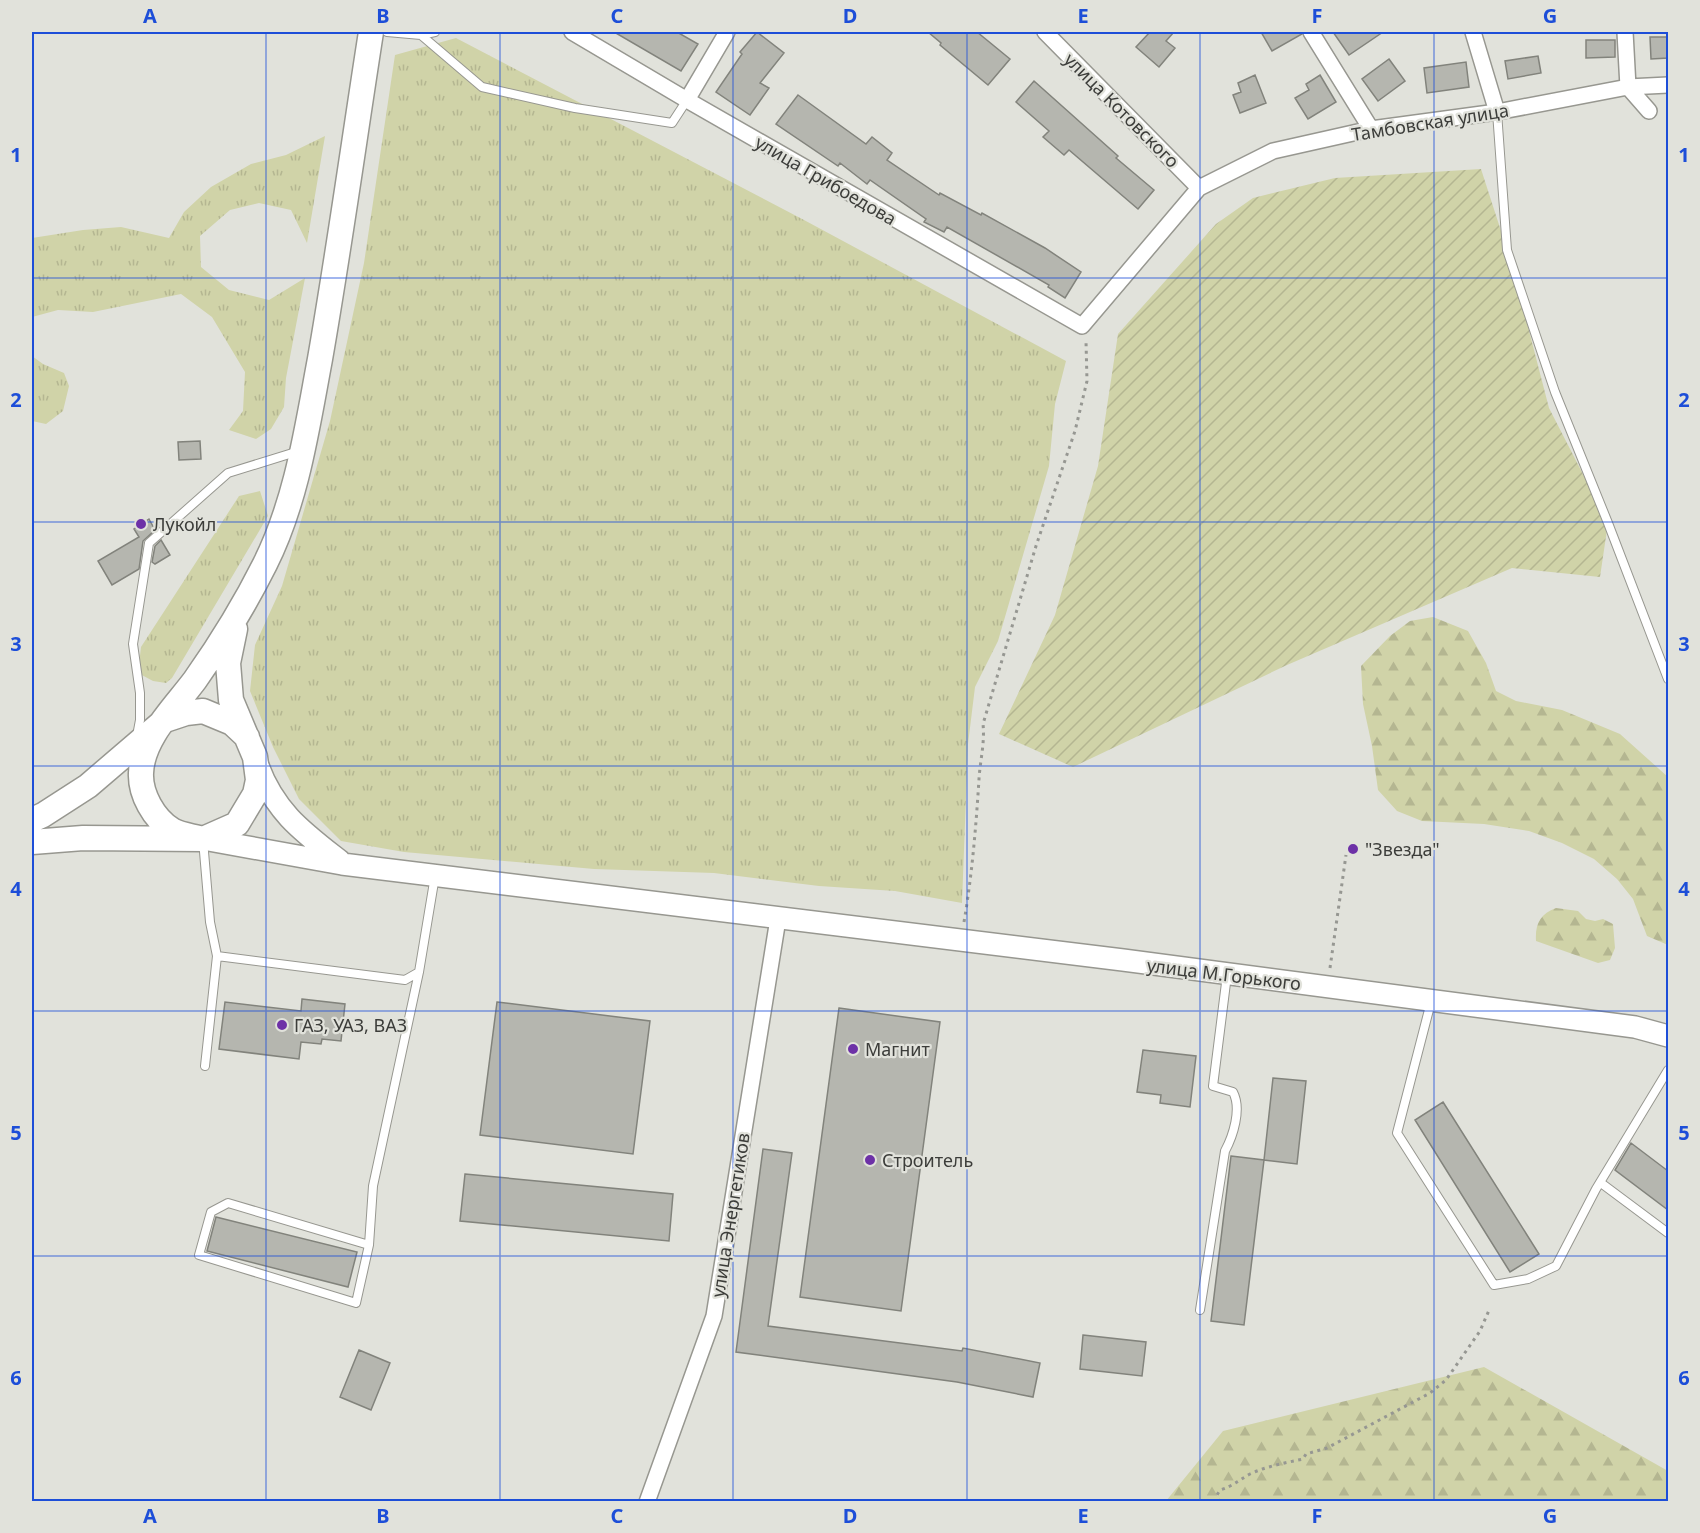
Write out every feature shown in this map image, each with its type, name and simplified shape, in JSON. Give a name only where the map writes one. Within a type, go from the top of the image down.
[{"type":"main road","points":[[202,839],[173,831],[155,814],[144,795],[141,773],[144,754],[238,615],[266,562],[291,497],[303,449],[330,302],[371,32]]},
{"type":"main road","points":[[238,615],[228,663],[231,700],[266,788],[297,828],[342,864]]},
{"type":"main road","points":[[32,820],[88,786],[165,720],[186,712],[203,711],[232,723],[251,747],[258,780],[255,794],[237,824],[202,839],[83,838],[32,842]]},
{"type":"main road","name":"улица М.Горького","points":[[202,839],[342,864],[1431,1000],[1635,1027],[1668,1036]]},
{"type":"street","name":"улица Грибоедова","points":[[572,32],[1082,326]]},
{"type":"street","points":[[687,100],[727,32]]},
{"type":"street","name":"улица Котовского","points":[[1045,32],[1199,188]]},
{"type":"street","points":[[1311,32],[1371,129]]},
{"type":"street","points":[[1473,32],[1497,112]]},
{"type":"street","points":[[1625,32],[1628,87],[1649,111]]},
{"type":"street","name":"Тамбовская улица","points":[[1199,188],[1273,151],[1371,129],[1497,112],[1628,87],[1668,85]]},
{"type":"street","points":[[1082,326],[1199,188]]},
{"type":"street","name":"улица Энергетиков","points":[[647,1502],[714,1316],[778,919]]},
{"type":"lane","points":[[387,32],[421,35],[435,32]]},
{"type":"lane","points":[[421,35],[482,87],[575,108],[672,123],[687,100]]},
{"type":"lane","points":[[1497,112],[1507,250],[1555,392],[1668,679]]},
{"type":"lane","points":[[136,745],[140,720],[140,693],[133,644],[149,543],[228,473],[303,449]]},
{"type":"lane","points":[[202,839],[210,921],[217,956],[205,1066]]},
{"type":"lane","points":[[369,1245],[228,1203],[211,1212],[199,1255],[356,1303],[369,1245],[373,1186],[419,972],[435,875]]},
{"type":"lane","points":[[217,956],[405,980],[419,972]]},
{"type":"lane","points":[[1200,1310],[1225,1151],[1232,1139],[1237,1101],[1233,1092],[1213,1086],[1227,974]]},
{"type":"lane","points":[[1431,1000],[1397,1133],[1494,1285],[1528,1280],[1556,1266],[1601,1182],[1668,1070]]},
{"type":"lane","points":[[1601,1182],[1668,1233]]},
{"type":"path","points":[[964,922],[974,856],[984,738],[983,724],[1036,546],[1075,431],[1088,371],[1086,342],[1082,326]]},
{"type":"path","points":[[1328,987],[1346,855]]},
{"type":"path","points":[[1219,1502],[1217,1495],[1220,1490],[1233,1486],[1248,1475],[1303,1459],[1306,1455],[1327,1448],[1430,1393],[1446,1380],[1480,1331],[1490,1308]]},
{"type":"green space","points":[[456,38],[804,220],[1066,361],[1055,404],[1049,466],[998,641],[975,687],[968,744],[962,903],[895,891],[819,886],[714,873],[594,869],[404,852],[341,841],[299,799],[273,747],[250,691],[255,645],[282,586],[330,421],[364,263],[395,55]]},
{"type":"green space","points":[[325,136],[307,243],[291,210],[259,203],[230,210],[200,236],[201,267],[229,290],[269,300],[305,278],[286,378],[284,407],[271,429],[256,439],[229,430],[243,411],[245,372],[212,317],[181,294],[93,312],[58,310],[32,317],[32,238],[121,227],[169,238],[184,212],[211,187],[251,164],[286,155]]},
{"type":"green space","points":[[1481,169],[1512,265],[1549,408],[1608,523],[1600,577],[1512,568],[1287,665],[1073,767],[999,734],[1055,615],[1098,466],[1118,334],[1216,224],[1253,198],[1335,178]]},
{"type":"green space","points":[[32,356],[43,364],[64,373],[69,386],[63,411],[46,424],[32,421]]},
{"type":"green space","points":[[260,491],[268,516],[172,678],[166,683],[153,681],[138,673],[141,647],[239,496]]},
{"type":"green space","points":[[1433,617],[1468,631],[1486,663],[1496,691],[1516,701],[1562,710],[1620,734],[1668,777],[1668,945],[1647,936],[1633,899],[1617,879],[1594,859],[1562,843],[1529,831],[1484,824],[1422,821],[1397,811],[1378,790],[1363,704],[1361,666],[1390,636],[1410,621]]},
{"type":"green space","points":[[1556,908],[1578,911],[1586,919],[1595,921],[1603,919],[1613,924],[1615,948],[1610,960],[1598,963],[1536,941],[1536,930],[1540,920],[1546,913]]},
{"type":"green space","points":[[1484,1367],[1668,1471],[1668,1501],[1166,1501],[1223,1431]]},
{"type":"building","points":[[614,32],[677,32],[698,44],[681,71]]},
{"type":"building","points":[[757,32],[784,53],[760,83],[769,88],[750,115],[716,92],[742,54],[740,52]]},
{"type":"building","points":[[928,32],[977,32],[1010,59],[988,85]]},
{"type":"building","points":[[1150,32],[1174,32],[1166,41],[1175,48],[1159,67],[1136,47]]},
{"type":"building","points":[[1261,32],[1301,32],[1302,34],[1272,51]]},
{"type":"building","points":[[1333,32],[1383,32],[1349,55]]},
{"type":"building","points":[[1650,37],[1668,37],[1668,58],[1651,59]]},
{"type":"building","points":[[1586,40],[1615,40],[1615,57],[1586,58]]},
{"type":"building","points":[[1538,56],[1541,73],[1508,79],[1505,61]]},
{"type":"building","points":[[1389,59],[1405,81],[1378,101],[1362,79]]},
{"type":"building","points":[[1466,62],[1469,87],[1427,93],[1424,68]]},
{"type":"building","points":[[1255,75],[1266,103],[1240,113],[1233,95],[1241,92],[1238,83]]},
{"type":"building","points":[[1320,75],[1336,102],[1308,119],[1295,98],[1309,90],[1306,84]]},
{"type":"building","points":[[1034,81],[1118,156],[1116,158],[1154,190],[1138,209],[1069,150],[1064,155],[1043,137],[1049,131],[1016,102]]},
{"type":"building","points":[[798,95],[866,144],[872,137],[892,153],[887,160],[939,195],[940,193],[981,215],[982,213],[1045,248],[1081,272],[1065,298],[1048,287],[1049,285],[947,227],[944,232],[924,222],[926,219],[870,180],[867,184],[840,163],[838,166],[776,124]]},
{"type":"building","points":[[200,441],[201,459],[179,460],[178,442]]},
{"type":"building","points":[[149,519],[155,530],[143,541],[139,569],[112,585],[98,561],[139,537],[134,529]]},
{"type":"building","points":[[161,540],[170,555],[155,564],[152,562],[155,546]]},
{"type":"building","name":"ГАЗ, УАЗ, ВАЗ","points":[[302,999],[345,1004],[341,1041],[322,1039],[321,1044],[301,1042],[299,1059],[219,1049],[225,1002],[301,1011]]},
{"type":"building","points":[[497,1002],[650,1021],[633,1154],[480,1135]]},
{"type":"building","name":"Строитель","points":[[839,1008],[940,1022],[901,1311],[800,1297]]},
{"type":"building","points":[[1143,1050],[1196,1056],[1190,1107],[1160,1103],[1161,1095],[1137,1092]]},
{"type":"building","points":[[1273,1078],[1306,1081],[1297,1164],[1264,1160]]},
{"type":"building","points":[[1443,1102],[1539,1254],[1510,1272],[1415,1120]]},
{"type":"building","points":[[1631,1143],[1668,1171],[1668,1210],[1615,1170]]},
{"type":"building","points":[[763,1149],[792,1153],[768,1326],[962,1351],[963,1348],[1040,1363],[1033,1397],[957,1382],[736,1352]]},
{"type":"building","points":[[1231,1156],[1264,1160],[1244,1325],[1211,1321]]},
{"type":"building","points":[[465,1174],[673,1194],[669,1241],[460,1221]]},
{"type":"building","points":[[216,1217],[357,1252],[348,1287],[207,1251]]},
{"type":"building","points":[[1083,1335],[1146,1342],[1142,1376],[1080,1369]]},
{"type":"building","points":[[359,1350],[390,1363],[371,1410],[340,1397]]},
{"type":"place","name":"Лукойл","points":[[141,524]]},
{"type":"place","name":"\"Звезда\"","points":[[1353,849]]},
{"type":"place","name":"ГАЗ, УАЗ, ВАЗ","points":[[282,1025]]},
{"type":"place","name":"Магнит","points":[[853,1049]]},
{"type":"place","name":"Строитель","points":[[870,1160]]}]
